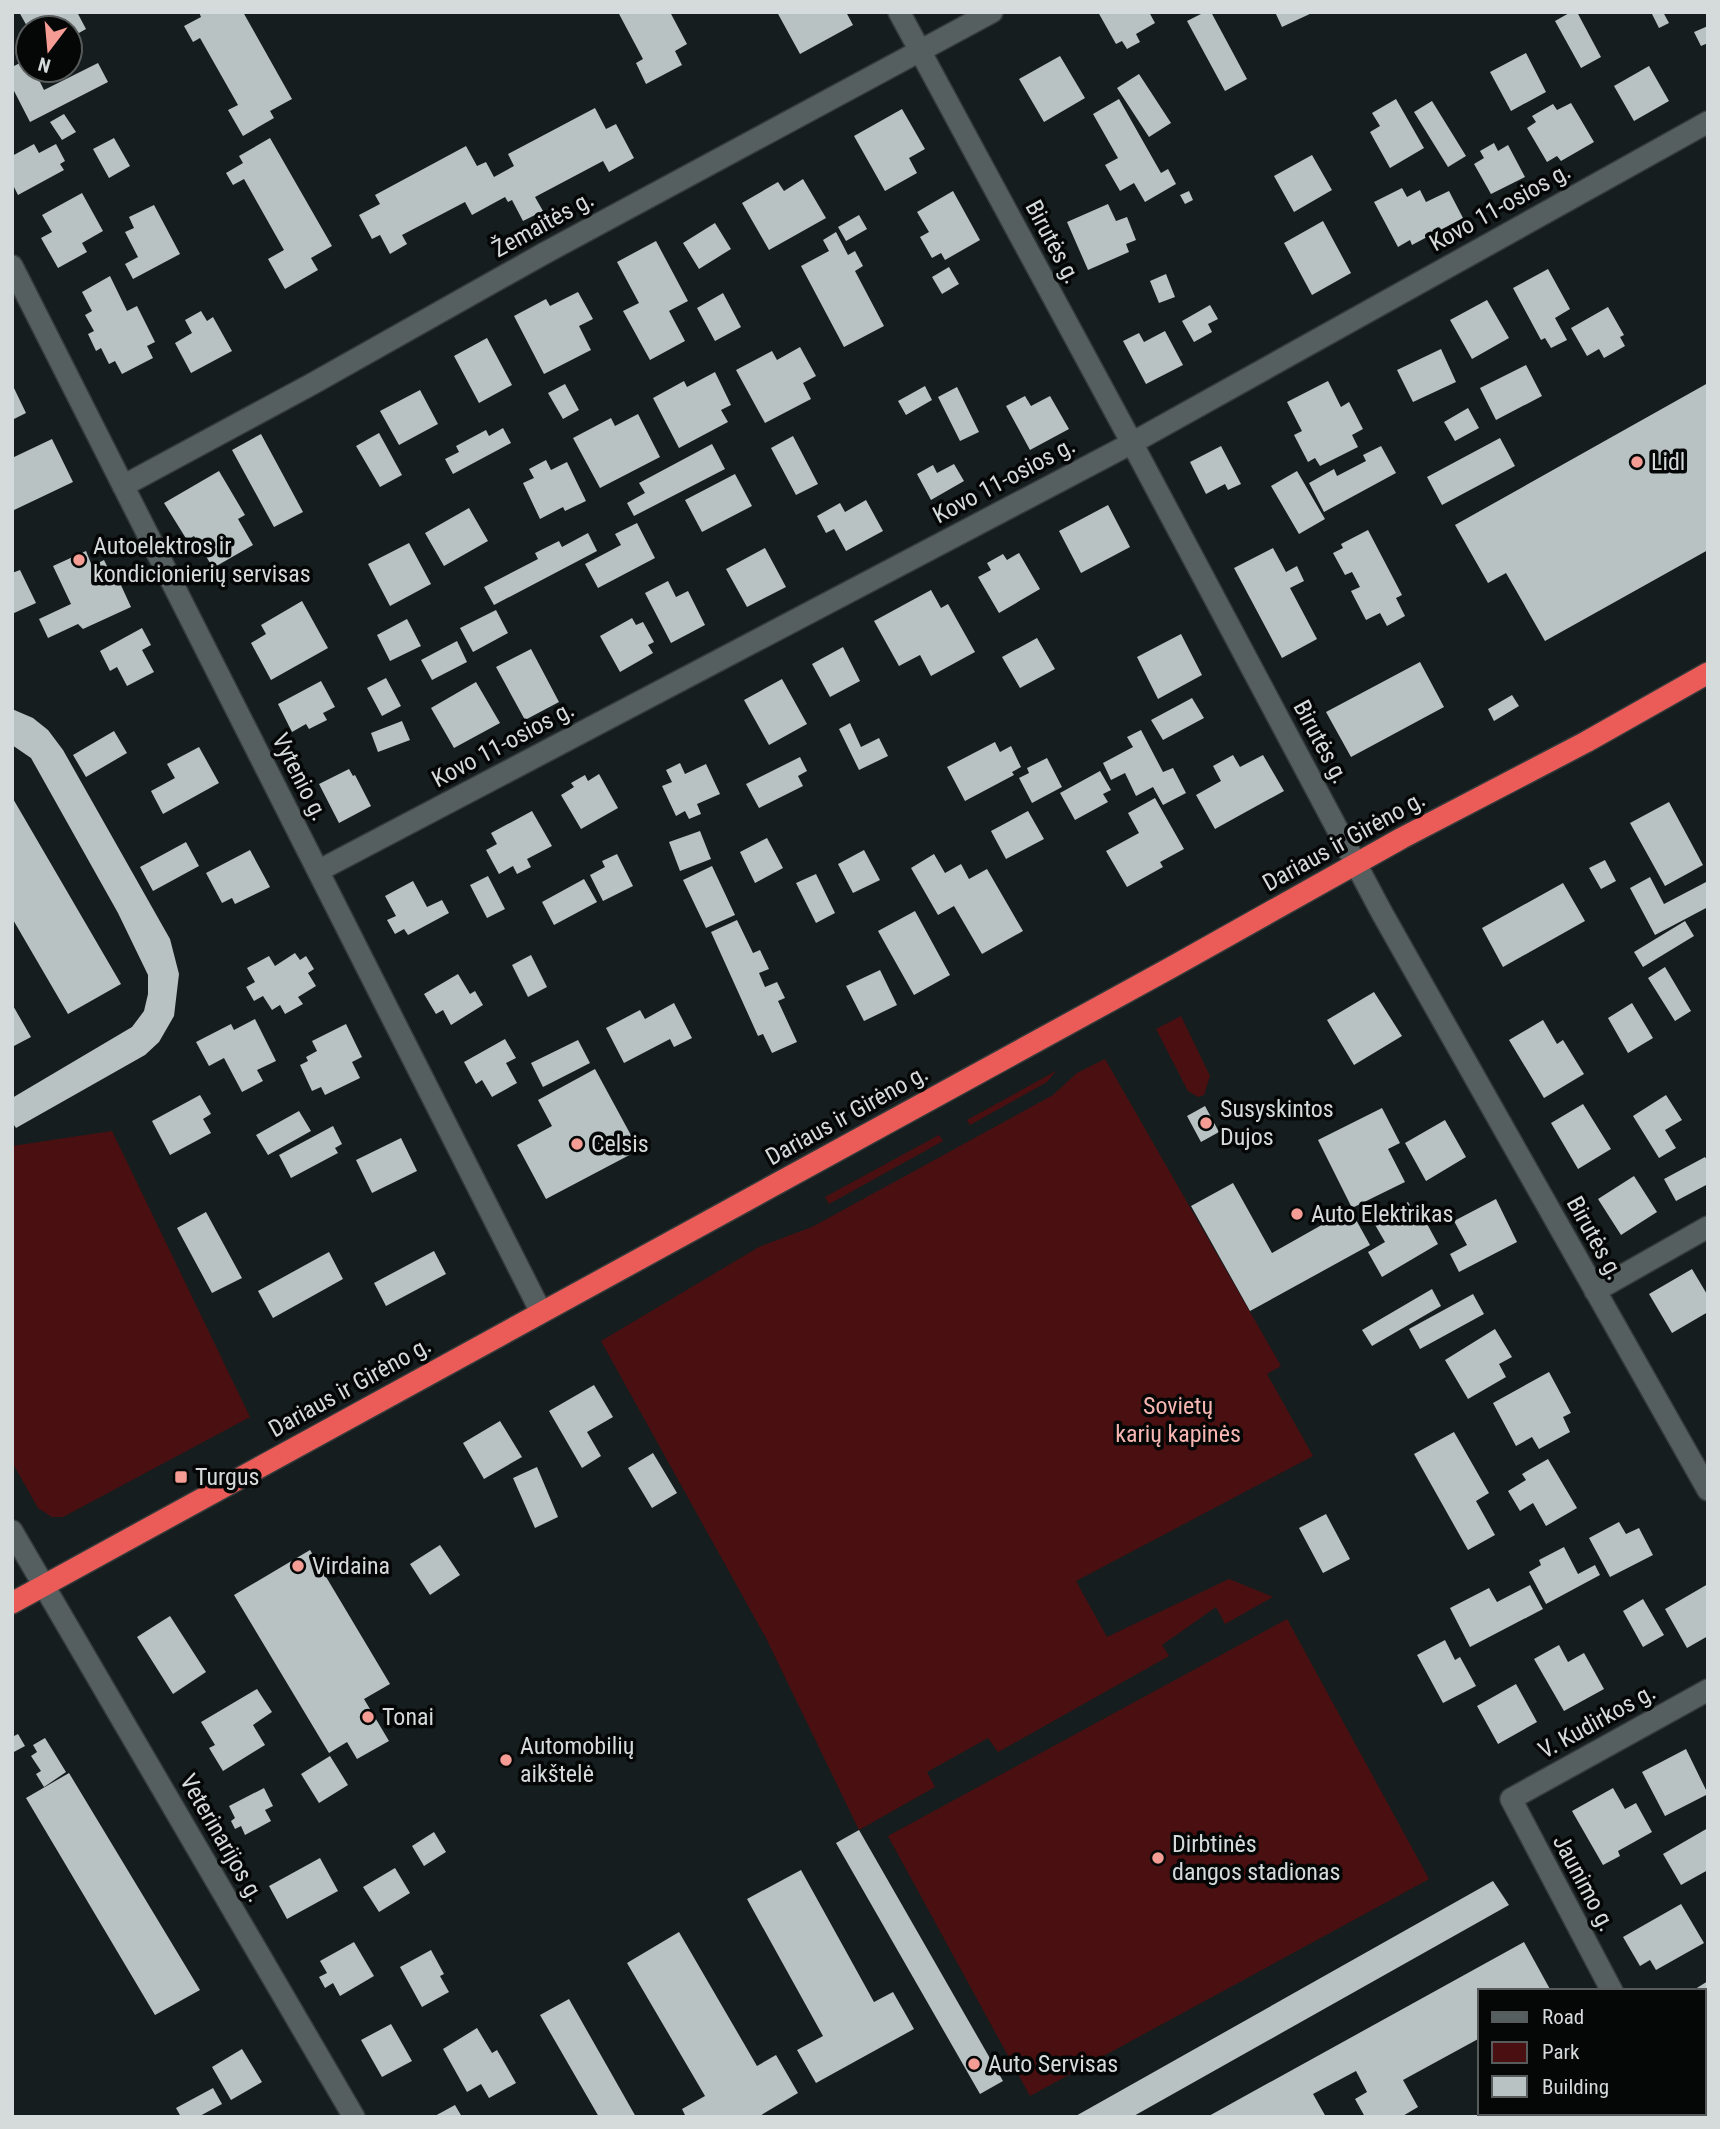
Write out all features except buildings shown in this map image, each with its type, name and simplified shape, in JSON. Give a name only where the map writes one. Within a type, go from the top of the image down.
[{"type":"highway","name":"Dariaus ir Girėno g.","points":[[12,1603],[1357,863],[1586,742],[1708,673]]},
{"type":"street","name":"Birutės g.","points":[[899,12],[1382,914],[1708,1490]]},
{"type":"street","name":"Žemaitės g.","points":[[123,486],[312,384],[543,254],[992,12]]},
{"type":"street","name":"Kovo 11-osios g.","points":[[318,871],[1132,443],[1708,122]]},
{"type":"street","name":"Vytenio g.","points":[[12,266],[541,1312]]},
{"type":"street","points":[[1595,1291],[1708,1227]]},
{"type":"street","name":"Veterinarijos g.","points":[[12,1531],[354,2117]]},
{"type":"street","name":"V. Kudirkos g.","points":[[1511,1799],[1708,1690]]},
{"type":"street","name":"Jaunimo g.","points":[[1511,1799],[1611,1989]]},
{"type":"green space","points":[[1181,1016],[1210,1076],[1204,1095],[1198,1097],[1188,1091],[1156,1029]]},
{"type":"green space","name":"Sovietų karių kapinės","points":[[1105,1059],[1281,1366],[1267,1374],[1313,1456],[1076,1581],[1107,1637],[1229,1579],[1273,1597],[1225,1624],[1216,1607],[1162,1645],[1169,1656],[998,1752],[988,1738],[927,1772],[935,1787],[859,1830],[766,1638],[601,1341],[759,1247],[812,1227],[1053,1095],[1077,1073]]},
{"type":"green space","points":[[1056,1071],[1047,1082],[970,1125],[967,1120]]},
{"type":"green space","points":[[112,1131],[250,1417],[63,1517],[52,1517],[38,1508],[12,1462],[12,1146]]},
{"type":"green space","points":[[939,1135],[943,1141],[829,1204],[825,1197]]},
{"type":"green space","name":"Dirbtinės dangos stadionas","points":[[1287,1619],[1429,1879],[1030,2096],[888,1836]]},
{"type":"place","name":"Lidl","points":[[1637,462]]},
{"type":"place","name":"Autoelektros ir kondicionierių servisas","points":[[79,560]]},
{"type":"place","name":"Susyskintos Dujos","points":[[1206,1123]]},
{"type":"place","name":"Celsis","points":[[577,1144]]},
{"type":"place","name":"Auto Elektrikas","points":[[1297,1214]]},
{"type":"place","name":"Turgus","points":[[181,1477]]},
{"type":"place","name":"Virdaina","points":[[298,1566]]},
{"type":"place","name":"Tonai","points":[[368,1717]]},
{"type":"place","name":"Automobilių aikštelė","points":[[506,1760]]},
{"type":"place","name":"Dirbtinės dangos stadionas","points":[[1158,1858]]},
{"type":"place","name":"Auto Servisas","points":[[974,2064]]}]
